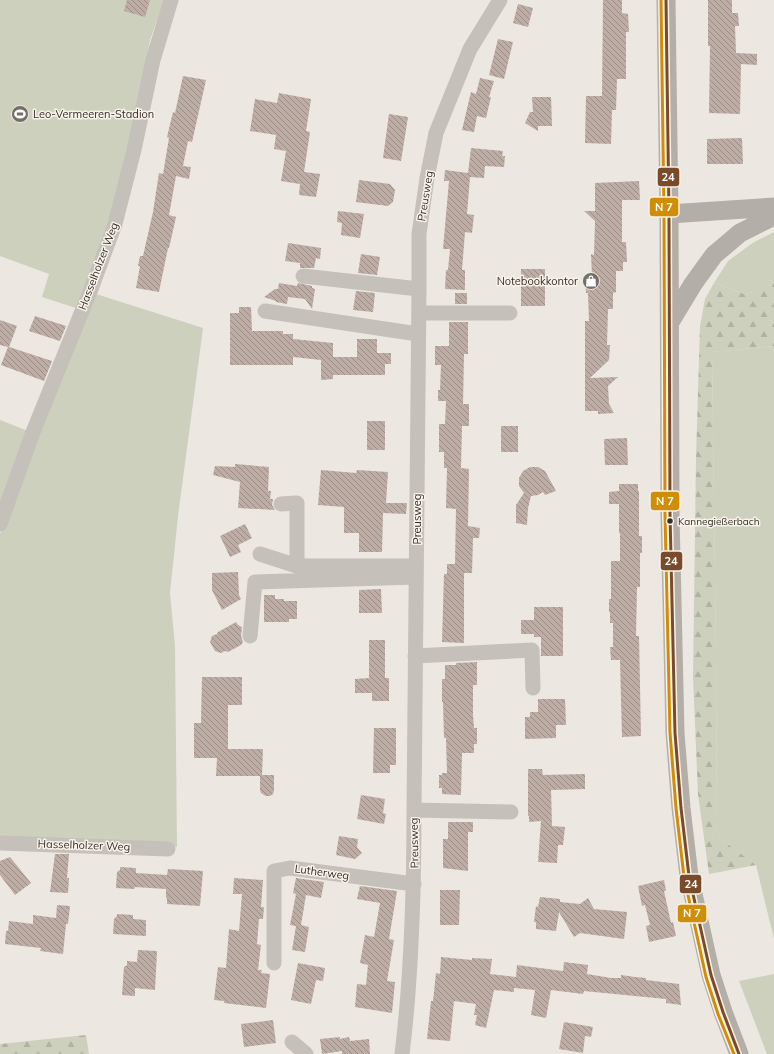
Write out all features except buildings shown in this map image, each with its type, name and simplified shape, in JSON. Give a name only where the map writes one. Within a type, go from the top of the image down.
[{"type":"main road","points":[[666,0],[669,214],[670,521],[675,733],[681,808],[690,876],[711,975],[739,1054]]},
{"type":"main road","points":[[669,214],[774,207]]},
{"type":"main road","points":[[669,323],[693,284],[714,254],[740,233],[774,216]]},
{"type":"street","name":"Hasselholzer Weg","points":[[0,524],[33,432],[91,289],[115,224],[134,150],[153,60],[170,0]]},
{"type":"street","name":"Preusweg","points":[[402,1054],[412,940],[414,884],[419,234],[427,178],[436,134],[470,49],[500,0]]},
{"type":"street","points":[[303,276],[419,289]]},
{"type":"street","points":[[265,311],[418,334]]},
{"type":"street","points":[[419,313],[510,313]]},
{"type":"street","points":[[281,504],[297,503],[297,566]]},
{"type":"street","points":[[260,554],[297,566],[416,571]]},
{"type":"street","points":[[250,636],[255,582],[416,571]]},
{"type":"street","points":[[415,656],[532,650],[534,688]]},
{"type":"street","points":[[414,810],[511,812]]},
{"type":"street","name":"Hasselholzer Weg","points":[[0,843],[168,849]]},
{"type":"street","name":"Lutherweg","points":[[274,963],[274,871],[290,868],[414,884]]},
{"type":"street","points":[[292,1042],[306,1054]]},
{"type":"green space","points":[[0,0],[164,0],[150,40],[129,154],[110,217],[76,308],[42,297],[49,274],[0,256]]},
{"type":"green space","points":[[774,232],[774,275],[772,277],[747,295],[714,283],[728,261],[754,242]]},
{"type":"green space","points":[[774,275],[774,346],[712,352],[717,836],[756,865],[709,874],[698,794],[693,677],[696,460],[700,326],[705,299],[714,283],[747,295]]},
{"type":"green space","points":[[96,294],[203,328],[178,516],[170,593],[175,646],[177,847],[0,839],[0,534],[37,435]]},
{"type":"green space","points":[[774,346],[774,939],[756,865],[717,836],[712,352]]},
{"type":"green space","points":[[0,420],[28,431],[0,508]]},
{"type":"green space","points":[[774,974],[774,1054],[767,1054],[739,981]]},
{"type":"green space","points":[[86,1035],[89,1054],[0,1054],[0,1044]]},
{"type":"transit line","points":[[661,0],[664,214],[665,514],[670,733],[676,808],[684,877],[706,977],[718,1014],[734,1054]]},
{"type":"transit line","name":"24","points":[[666,0],[669,214],[670,514],[675,733],[681,808],[689,876],[711,975],[739,1054]]},
{"type":"place","name":"Leo-Vermeeren-Stadion","points":[[20,114]]},
{"type":"place","name":"Notebookkontor","points":[[591,281]]},
{"type":"place","name":"Kannegießerbach","points":[[670,521]]}]
